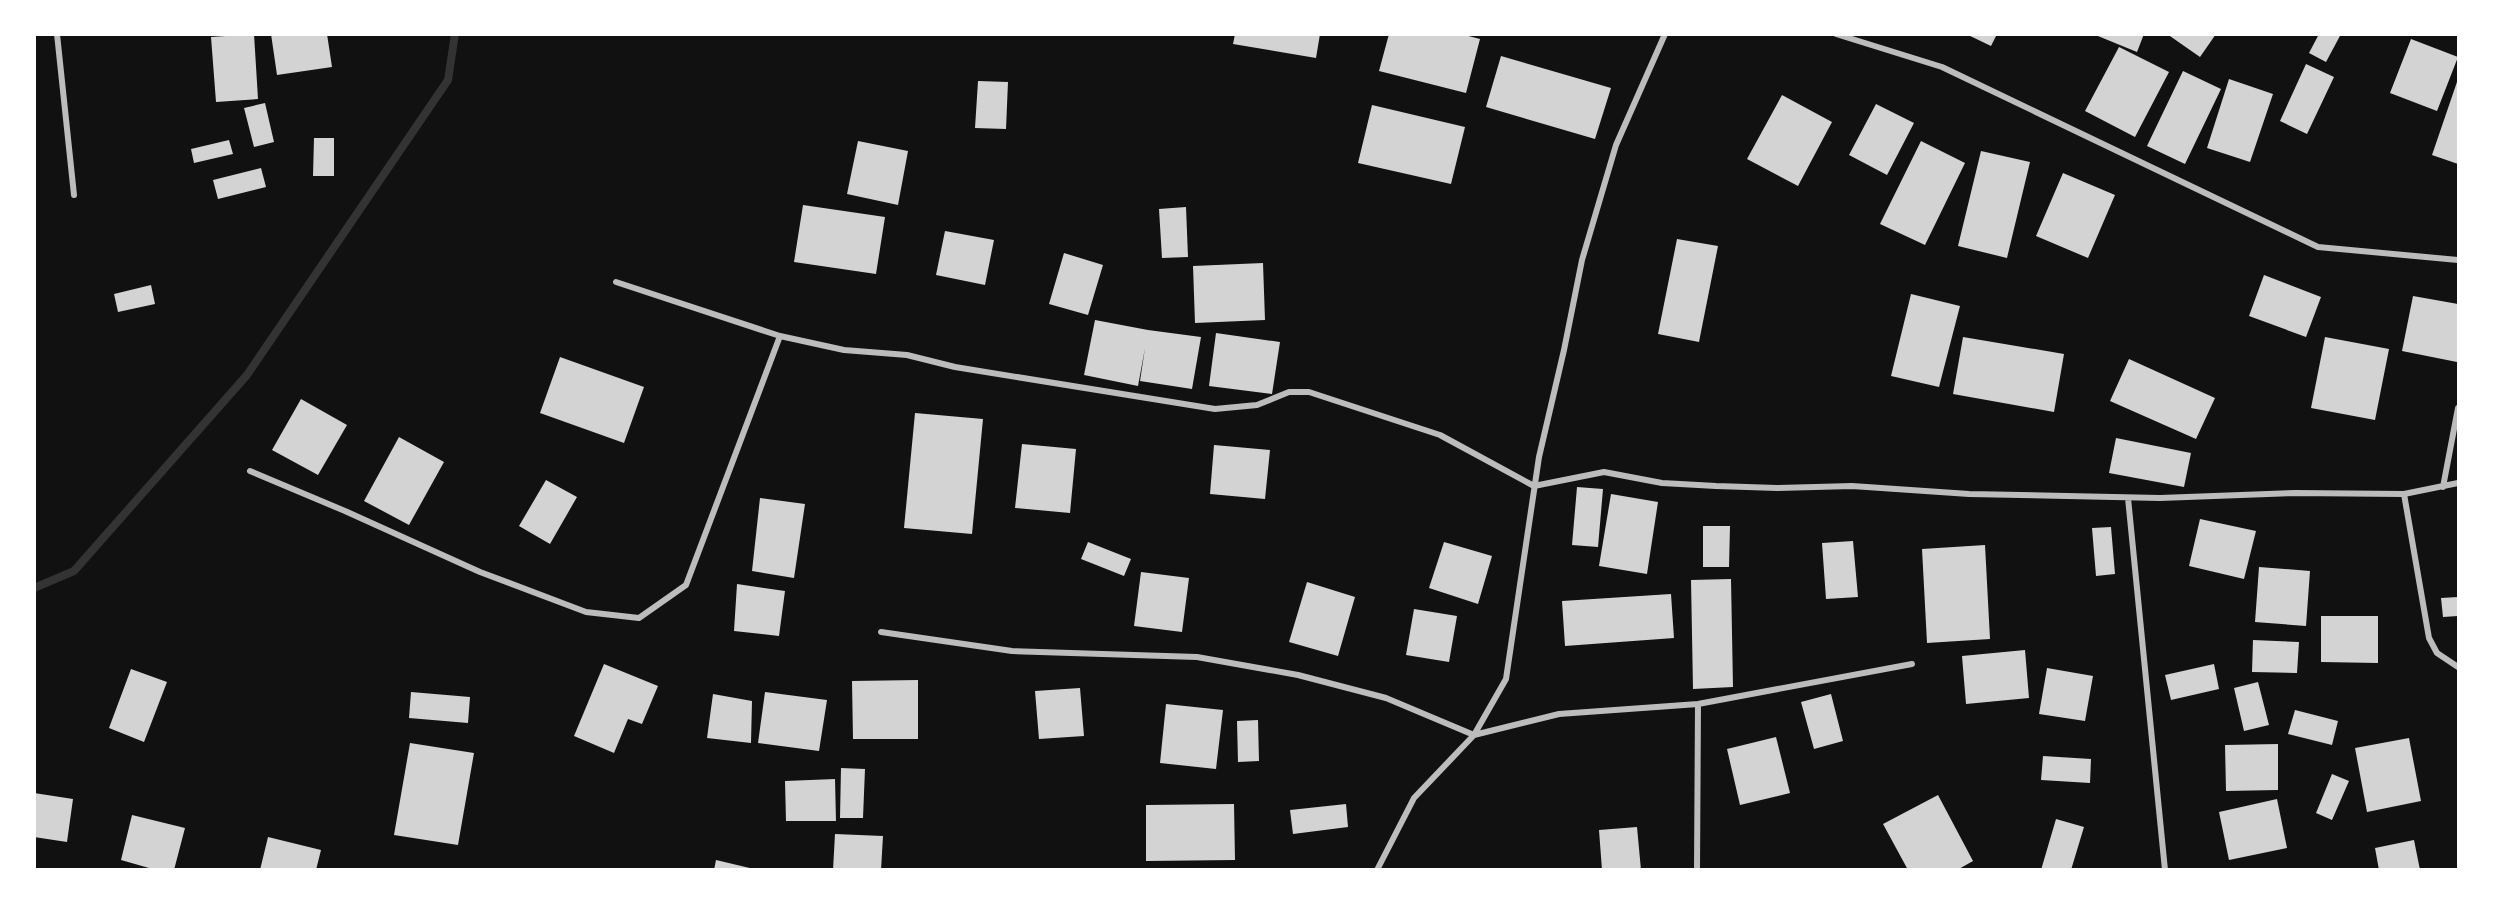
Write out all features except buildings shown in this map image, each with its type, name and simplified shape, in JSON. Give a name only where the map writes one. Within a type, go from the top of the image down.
[{"type":"street","points":[[57,34],[74,195]]},
{"type":"street","points":[[1377,870],[1413,798],[1474,735],[1506,679],[1534,486],[1585,248],[1616,145],[1665,34]]},
{"type":"street","points":[[1836,34],[1941,67],[2318,247],[2458,260]]},
{"type":"street","points":[[616,282],[780,336],[844,350],[907,355],[955,367],[1215,409],[1257,405],[1289,392],[1309,392],[1440,435],[1534,486],[1604,472],[1662,483],[1716,486],[1777,488],[1852,486],[1969,494],[2128,498],[2295,493],[2404,494],[2458,483]]},
{"type":"street","points":[[250,471],[345,510],[480,572],[586,612],[639,618],[686,585],[780,336]]},
{"type":"street","points":[[2443,487],[2458,408]]},
{"type":"street","points":[[2404,494],[2429,638],[2437,653],[2458,666]]},
{"type":"street","points":[[2128,498],[2165,870]]},
{"type":"street","points":[[881,632],[1012,651],[1197,657],[1298,675],[1386,698],[1474,735],[1559,714],[1698,704],[1912,664]]},
{"type":"street","points":[[1697,870],[1698,704]]},
{"type":"waterway","points":[[34,588],[74,571],[247,375],[448,80],[455,34]]}]
